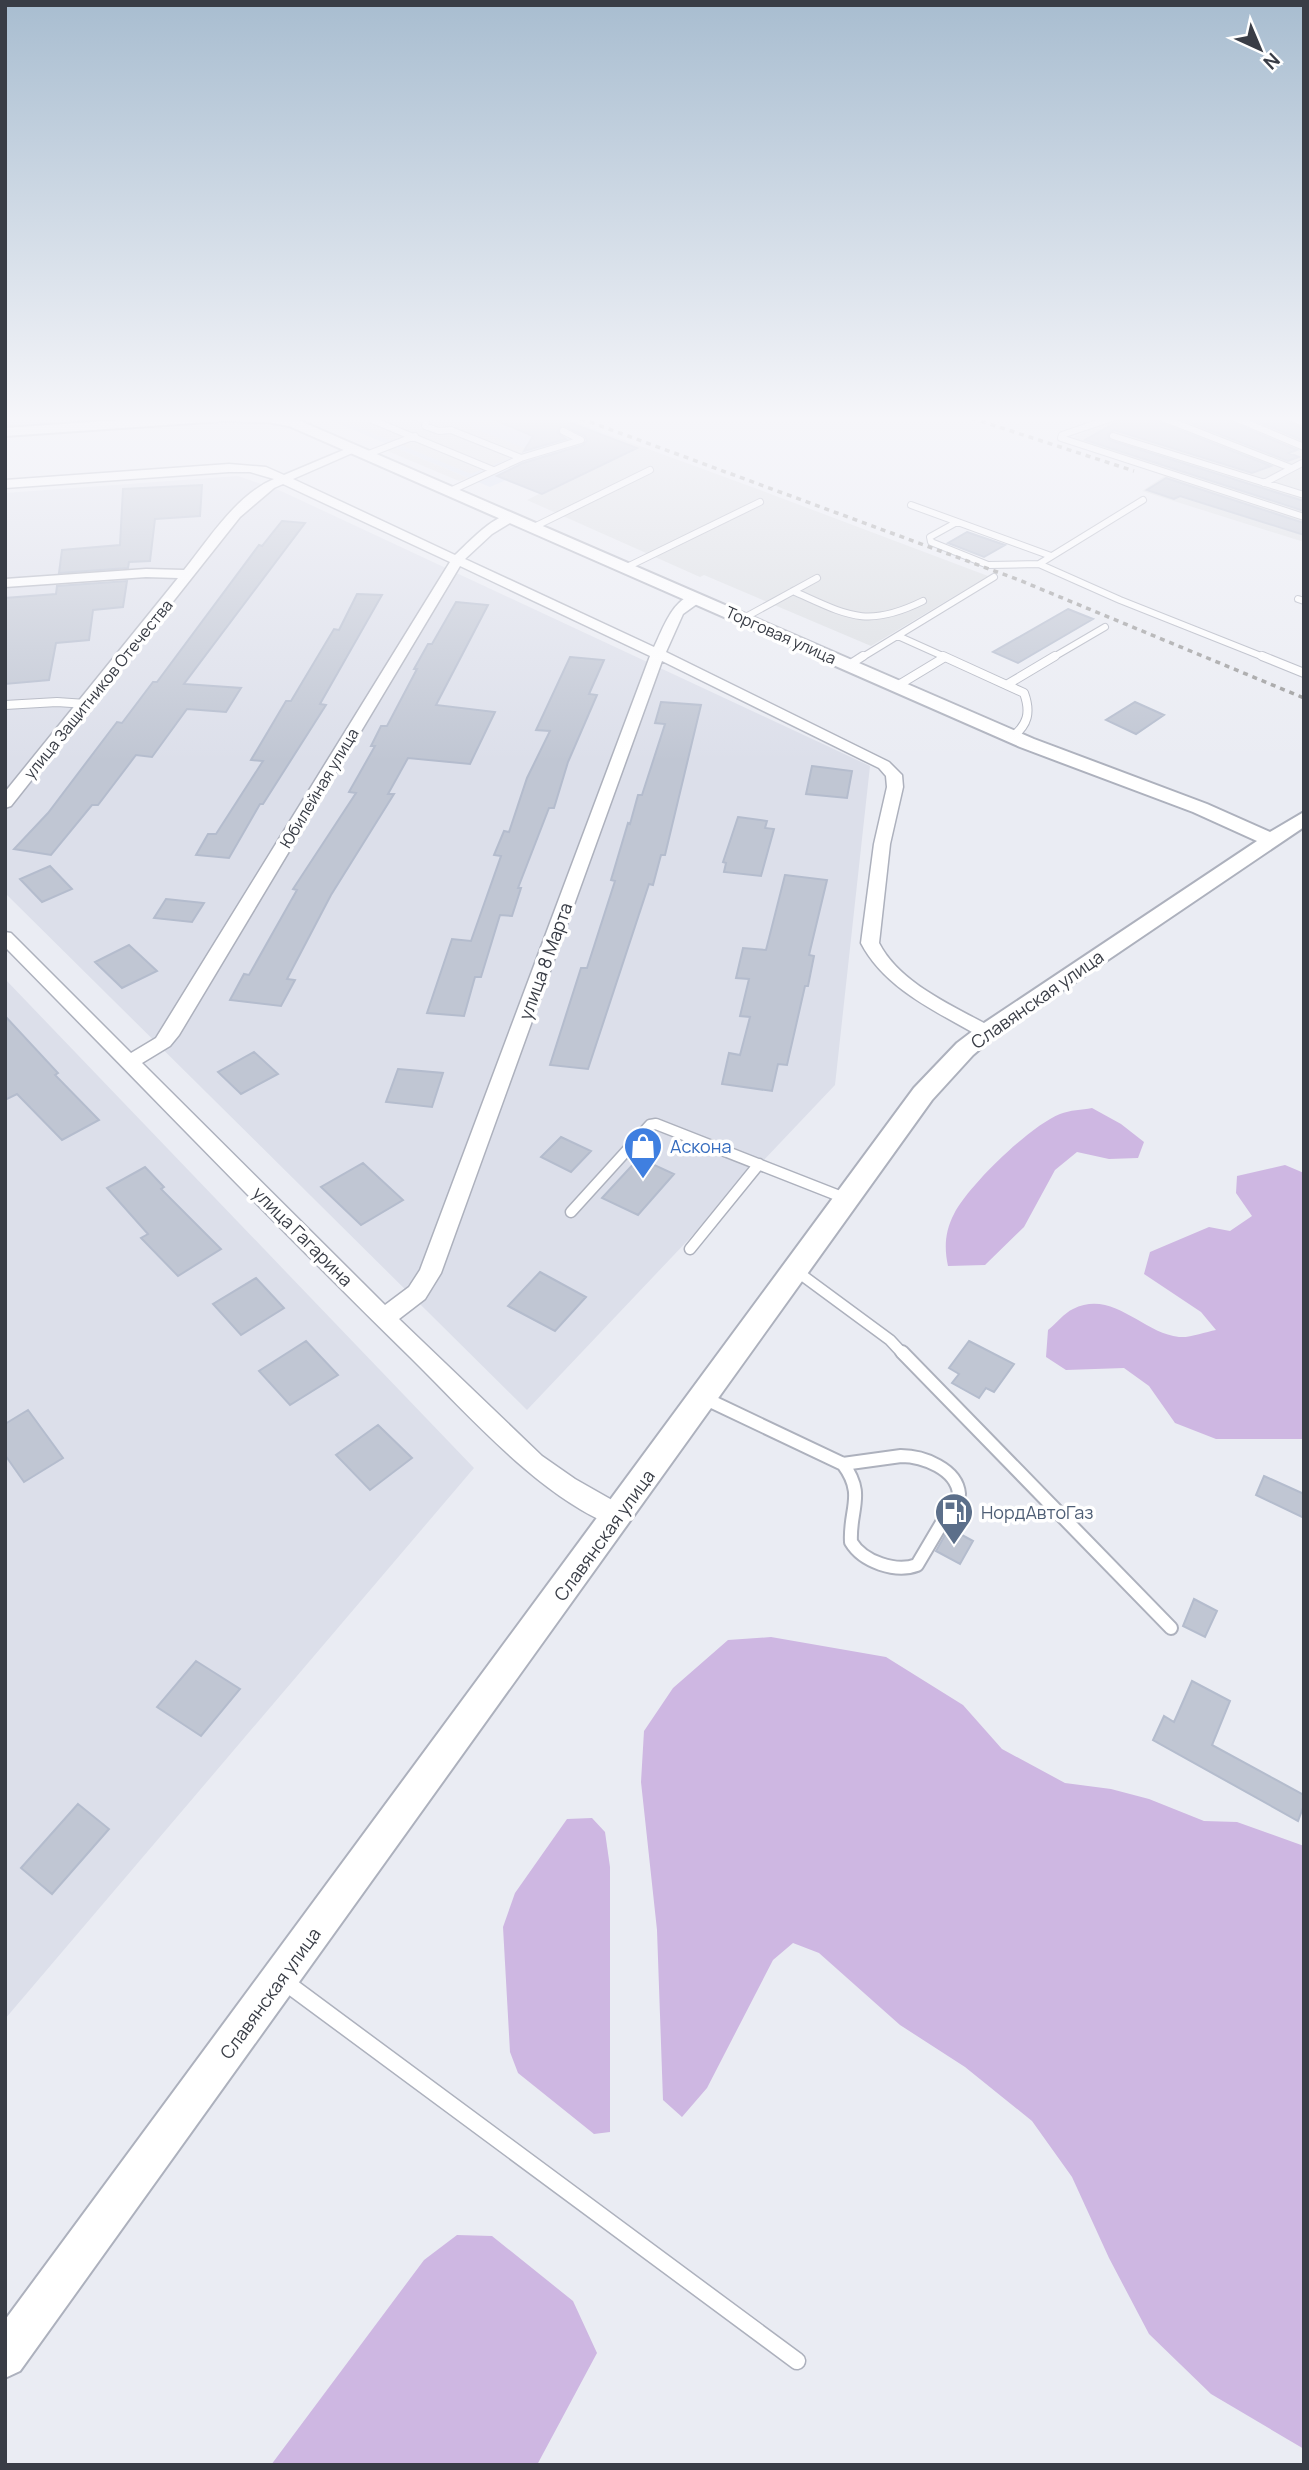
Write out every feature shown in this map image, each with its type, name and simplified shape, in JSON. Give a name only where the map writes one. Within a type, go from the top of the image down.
[{"type":"street","name":"улица Защитников Отечества","points":[[5,803],[224,530]]},
{"type":"street","points":[[396,530],[884,765],[894,775],[895,787],[882,844],[870,943],[875,957],[899,978],[986,1032]]},
{"type":"street","name":"Юбилейная улица","points":[[130,1062],[163,1042],[172,1031],[458,559],[489,530]]},
{"type":"street","name":"Торговая улица","points":[[542,530],[1012,737],[1200,808],[1272,840]]},
{"type":"street","points":[[5,583],[146,573],[190,574]]},
{"type":"street","name":"улица 8 Марта","points":[[384,1318],[417,1293],[430,1273],[658,654],[677,612],[696,598]]},
{"type":"street","name":"Славянская улица","points":[[5,2356],[923,1094],[941,1073],[986,1032],[1304,818]]},
{"type":"street","name":"улица Гагарина","points":[[5,937],[384,1318],[534,1463],[566,1486],[617,1516]]},
{"type":"lane","points":[[626,567],[702,530]]},
{"type":"lane","points":[[942,530],[930,537],[931,542],[988,565],[1039,564],[1120,600],[1304,673]]},
{"type":"lane","points":[[980,530],[1051,556]]},
{"type":"lane","points":[[1039,564],[1093,530]]},
{"type":"lane","points":[[849,665],[994,577]]},
{"type":"lane","points":[[744,618],[817,578]]},
{"type":"lane","points":[[793,591],[863,618],[890,617],[923,601]]},
{"type":"lane","points":[[1008,684],[1105,627]]},
{"type":"lane","points":[[898,636],[1024,693],[1029,720],[1024,729],[1012,737]]},
{"type":"lane","points":[[897,686],[945,657]]},
{"type":"lane","points":[[5,705],[57,702],[86,704]]},
{"type":"lane","points":[[571,1212],[650,1125],[664,1126],[847,1199]]},
{"type":"lane","points":[[690,1248],[759,1164]]},
{"type":"lane","points":[[795,1270],[890,1340],[1171,1628]]},
{"type":"lane","points":[[704,1398],[843,1464],[852,1473],[859,1494],[850,1536],[853,1548],[862,1555],[894,1568],[906,1570],[917,1565],[960,1494],[958,1483],[949,1473],[916,1457],[901,1456],[843,1464]]},
{"type":"lane","points":[[280,1978],[797,2361]]},
{"type":"shaded area","points":[[5,530],[365,530],[870,766],[835,1085],[527,1410],[5,893]]},
{"type":"shaded area","points":[[595,530],[867,530],[988,576],[871,646],[704,575],[700,577]]},
{"type":"shaded area","points":[[1267,530],[1304,530],[1304,542]]},
{"type":"shaded area","points":[[5,979],[474,1468],[5,2019]]},
{"type":"shaded area","points":[[1092,1108],[1121,1124],[1144,1142],[1138,1158],[1109,1159],[1077,1152],[1055,1170],[1024,1227],[985,1265],[948,1266],[946,1240],[951,1220],[986,1173],[1017,1143],[1047,1121],[1064,1113]]},
{"type":"shaded area","points":[[1285,1165],[1304,1173],[1304,1439],[1216,1439],[1175,1423],[1149,1386],[1124,1368],[1066,1370],[1046,1357],[1048,1330],[1073,1309],[1088,1304],[1114,1308],[1165,1334],[1179,1337],[1216,1330],[1201,1312],[1144,1274],[1150,1252],[1209,1227],[1230,1231],[1252,1216],[1236,1193],[1237,1176]]},
{"type":"shaded area","points":[[771,1637],[886,1657],[963,1705],[1002,1749],[1065,1783],[1111,1789],[1149,1799],[1204,1821],[1237,1822],[1304,1846],[1304,2449],[1211,2394],[1149,2334],[1109,2258],[1072,2177],[1032,2121],[965,2067],[900,2025],[819,1953],[793,1943],[773,1960],[707,2088],[682,2117],[663,2100],[657,1930],[641,1782],[644,1731],[673,1688],[728,1640]]},
{"type":"shaded area","points":[[592,1818],[605,1832],[610,1867],[610,2132],[594,2134],[518,2073],[510,2052],[503,1927],[515,1893],[567,1819]]},
{"type":"shaded area","points":[[457,2235],[492,2236],[573,2301],[597,2353],[537,2465],[271,2465],[424,2260]]},
{"type":"building","points":[[121,530],[154,530],[150,561],[129,562],[128,568],[59,573],[62,550],[120,545]]},
{"type":"building","points":[[275,530],[300,530],[184,684],[241,688],[226,712],[187,709],[152,757],[136,755],[98,805],[92,805],[51,855],[14,849],[48,813],[117,722],[122,723],[153,682],[157,682],[259,545],[262,546]]},
{"type":"building","points":[[1289,530],[1304,530],[1304,535]]},
{"type":"building","points":[[967,532],[1005,545],[984,557],[948,543]]},
{"type":"building","points":[[127,581],[123,607],[93,610],[89,640],[56,643],[49,680],[5,684],[5,598],[56,594],[57,586]]},
{"type":"building","points":[[357,594],[382,595],[320,704],[326,705],[263,804],[260,804],[229,858],[196,855],[208,834],[216,834],[263,761],[251,760],[286,701],[291,701],[334,629],[339,630]]},
{"type":"building","points":[[456,602],[488,605],[436,705],[495,712],[470,764],[408,758],[388,794],[394,794],[331,895],[287,979],[295,980],[281,1006],[230,1000],[244,974],[249,975],[297,890],[293,889],[356,793],[349,792],[375,746],[371,746],[381,726],[387,726],[417,669],[414,669]]},
{"type":"building","points":[[1068,609],[1093,619],[1018,663],[993,652]]},
{"type":"building","points":[[570,657],[604,660],[589,694],[597,695],[568,762],[554,808],[549,808],[518,888],[521,888],[512,916],[500,915],[481,977],[475,977],[464,1016],[427,1013],[452,939],[471,941],[501,856],[494,855],[504,831],[509,832],[527,778],[550,731],[536,730]]},
{"type":"building","points":[[661,702],[701,705],[665,855],[661,855],[653,885],[649,884],[588,1069],[550,1065],[581,968],[587,968],[615,881],[611,880],[628,823],[630,824],[638,795],[642,795],[665,724],[655,723]]},
{"type":"building","points":[[1135,702],[1164,715],[1136,734],[1106,720]]},
{"type":"building","points":[[812,766],[852,771],[847,798],[806,794]]},
{"type":"building","points":[[738,817],[767,821],[765,828],[774,829],[761,876],[724,872],[726,863],[723,862]]},
{"type":"building","points":[[50,866],[72,889],[42,902],[20,879]]},
{"type":"building","points":[[785,875],[827,880],[809,955],[814,956],[808,986],[805,986],[787,1065],[778,1064],[772,1091],[722,1084],[729,1053],[740,1055],[750,1017],[740,1016],[749,979],[736,978],[743,948],[766,950]]},
{"type":"building","points":[[166,899],[204,903],[192,922],[154,918]]},
{"type":"building","points":[[129,945],[157,971],[122,988],[95,962]]},
{"type":"building","points":[[5,1016],[58,1073],[55,1075],[99,1120],[62,1140],[17,1094],[5,1100]]},
{"type":"building","points":[[254,1052],[278,1074],[241,1094],[218,1072]]},
{"type":"building","points":[[398,1069],[443,1073],[432,1107],[386,1102]]},
{"type":"building","points":[[561,1137],[591,1151],[571,1172],[541,1157]]},
{"type":"building","name":"Аскона","points":[[639,1158],[674,1174],[638,1215],[602,1198]]},
{"type":"building","points":[[363,1163],[403,1200],[361,1225],[321,1187]]},
{"type":"building","points":[[145,1167],[164,1187],[161,1189],[221,1249],[178,1276],[141,1238],[148,1234],[107,1188]]},
{"type":"building","points":[[540,1272],[586,1297],[555,1331],[508,1306]]},
{"type":"building","points":[[256,1278],[284,1308],[241,1335],[213,1304]]},
{"type":"building","points":[[306,1341],[338,1375],[290,1405],[259,1371]]},
{"type":"building","points":[[969,1341],[1014,1364],[994,1392],[986,1388],[979,1398],[952,1383],[959,1374],[949,1368]]},
{"type":"building","points":[[28,1410],[63,1458],[24,1482],[5,1455],[5,1424]]},
{"type":"building","points":[[378,1425],[412,1458],[370,1490],[336,1455]]},
{"type":"building","points":[[1264,1476],[1304,1494],[1304,1518],[1256,1495]]},
{"type":"building","name":"НордАвтоГаз","points":[[949,1528],[973,1541],[960,1564],[936,1551]]},
{"type":"building","points":[[1194,1599],[1217,1611],[1205,1637],[1183,1626]]},
{"type":"building","points":[[196,1661],[240,1689],[201,1736],[157,1707]]},
{"type":"building","points":[[1192,1681],[1230,1701],[1212,1745],[1304,1795],[1304,1805],[1298,1821],[1153,1740],[1164,1716],[1174,1722]]},
{"type":"building","points":[[78,1804],[109,1829],[52,1894],[21,1868]]},
{"type":"railway","points":[[884,530],[1019,580],[1304,698]]},
{"type":"place","name":"Аскона","points":[[643,1180]]},
{"type":"place","name":"НордАвтоГаз","points":[[954,1546]]}]
